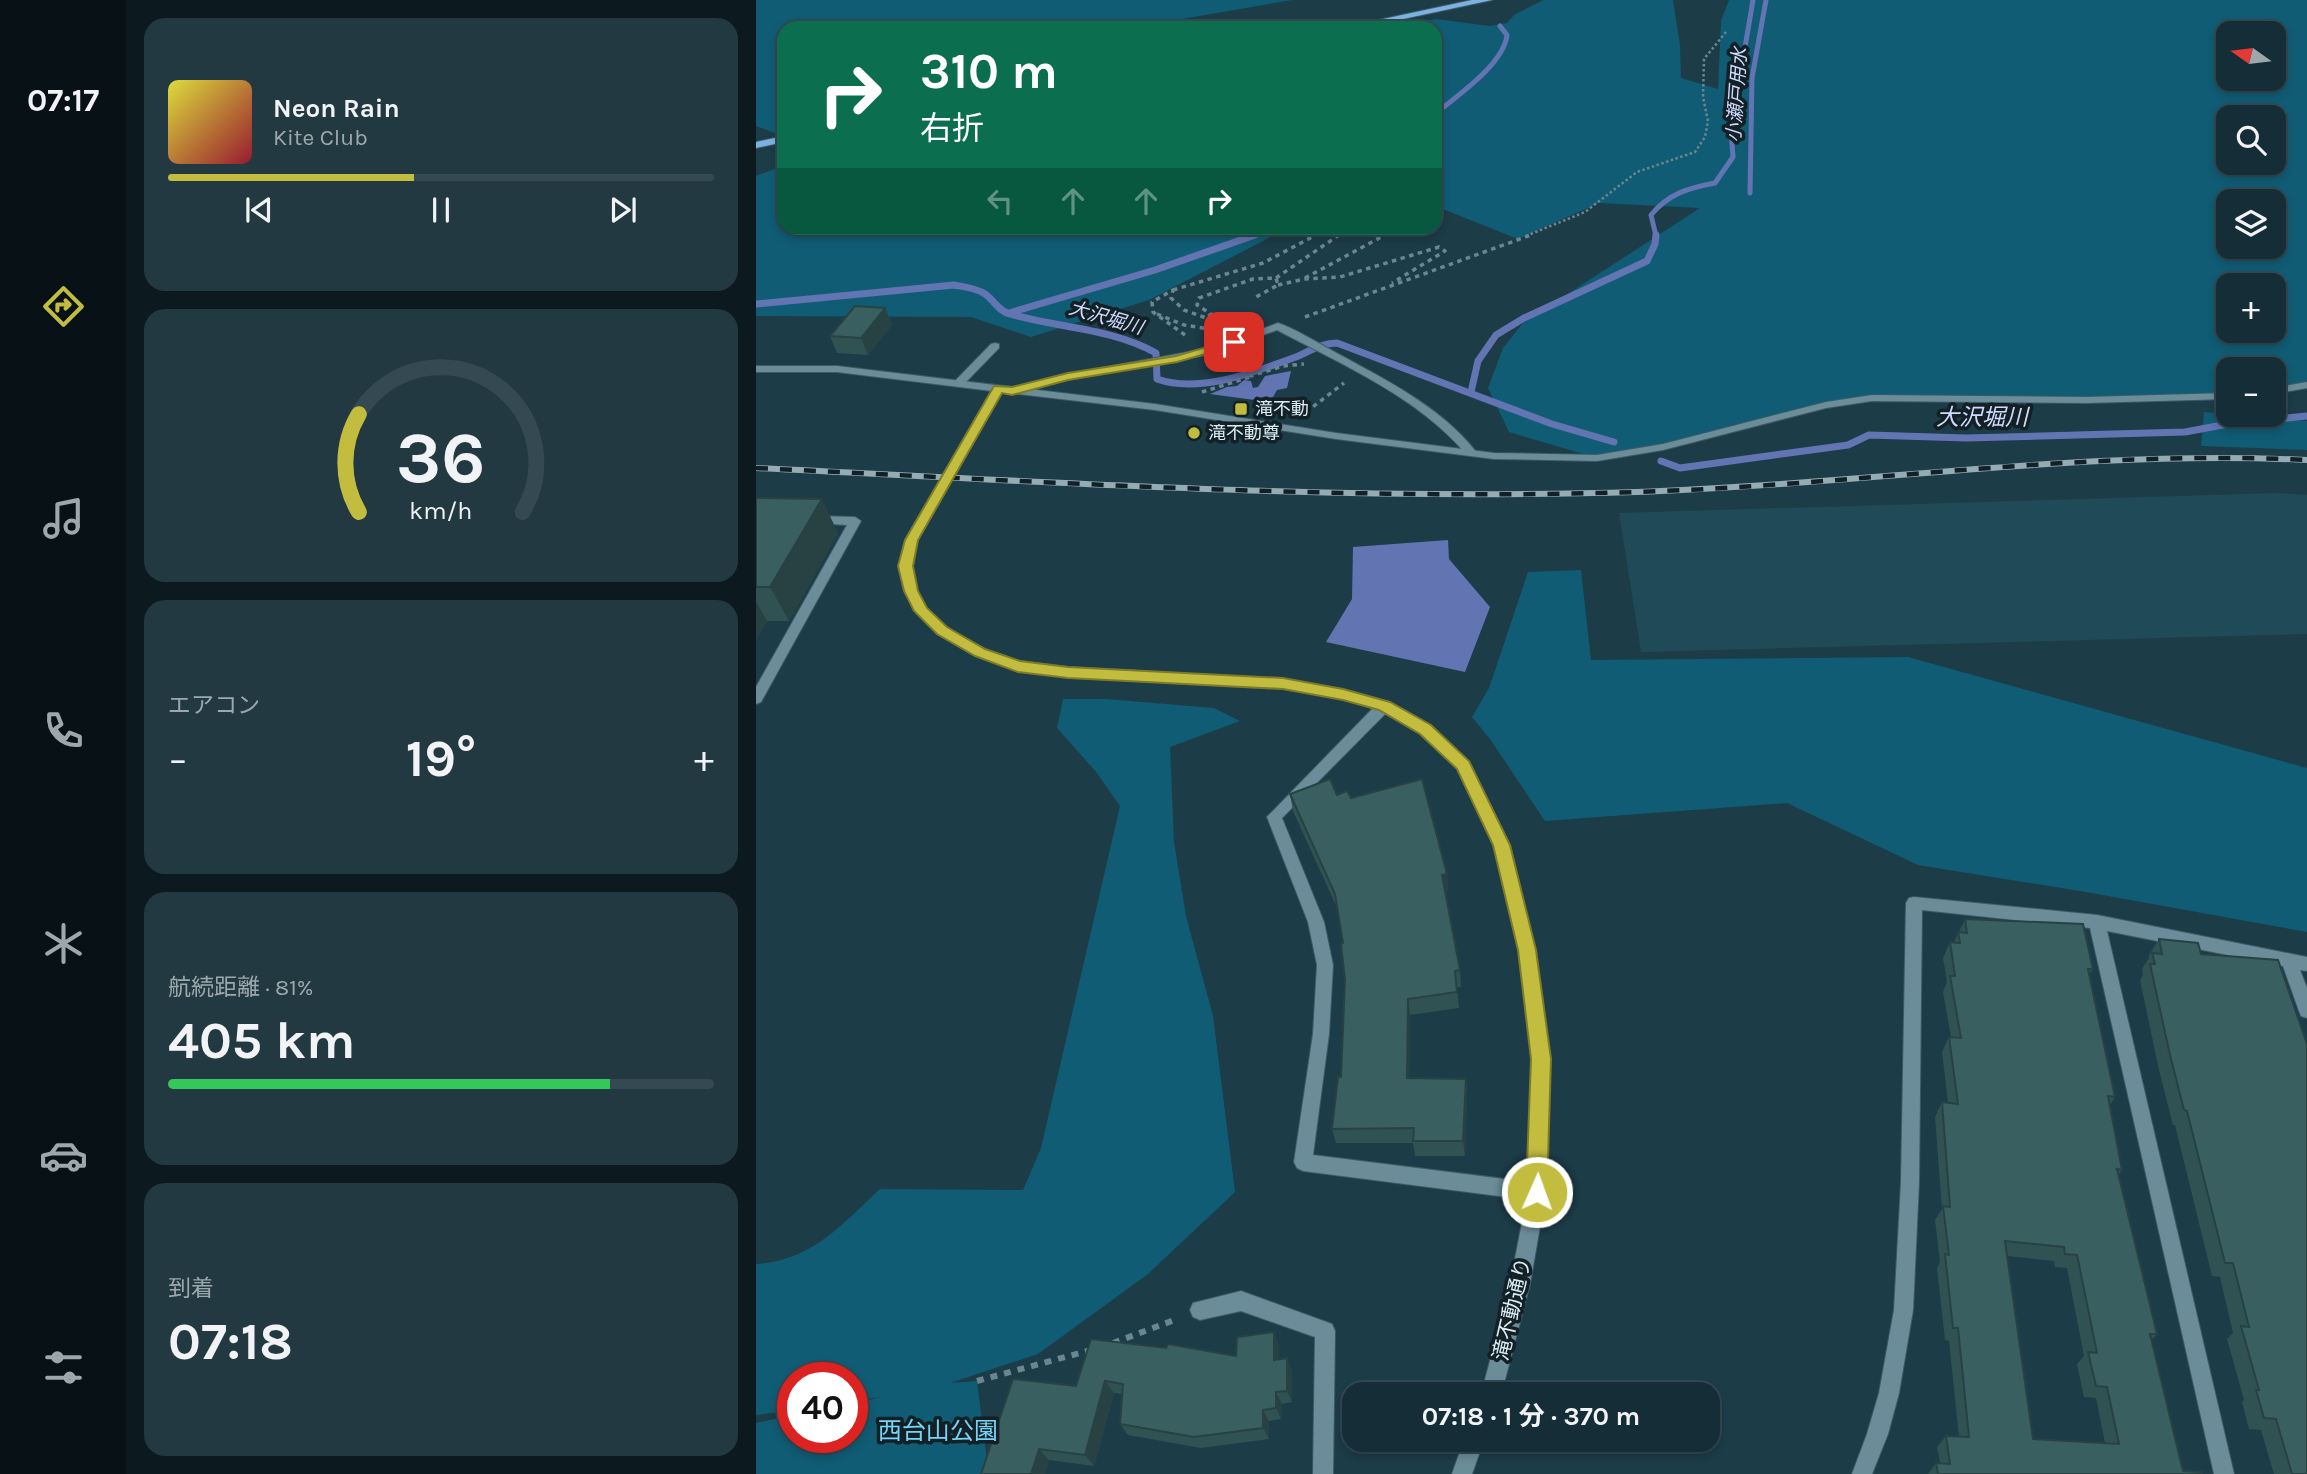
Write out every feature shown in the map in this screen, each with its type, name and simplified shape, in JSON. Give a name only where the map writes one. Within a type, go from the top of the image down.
[{"type":"highway","points":[[1381,21],[1487,0]]},
{"type":"highway","points":[[756,145],[777,140]]},
{"type":"street","points":[[1005,390],[1212,351],[1278,326],[1415,404],[1462,438],[1471,453]]},
{"type":"street","points":[[959,383],[995,346]]},
{"type":"street","points":[[756,369],[837,369],[1155,407],[1471,453],[1597,458],[1663,447],[1826,405],[1872,398],[2101,400],[2216,396]]},
{"type":"street","points":[[2286,389],[2307,385]]},
{"type":"street","name":"滝不動通り","points":[[1005,390],[912,540],[905,566],[911,591],[921,611],[942,631],[980,652],[1018,666],[1068,672],[1283,684],[1343,694],[1384,706],[1425,730],[1464,766],[1502,845],[1527,950],[1541,1059],[1537,1192],[1520,1284],[1494,1382]]},
{"type":"street","points":[[756,699],[855,521],[806,520]]},
{"type":"street","points":[[1384,706],[1274,817],[1315,922],[1325,965],[1321,1034],[1303,1162],[1537,1192]]},
{"type":"street","points":[[1862,1474],[1878,1437],[1900,1347],[1909,1267],[1914,903],[2097,922],[2307,964]]},
{"type":"street","points":[[2097,922],[2224,1474]]},
{"type":"street","points":[[2289,960],[2307,1011]]},
{"type":"street","points":[[1200,1310],[1241,1301],[1325,1331],[1323,1474]]},
{"type":"street","points":[[1462,1474],[1470,1452]]},
{"type":"path","points":[[1278,326],[1560,225],[1585,212],[1637,172],[1696,152],[1705,137],[1708,121],[1703,97],[1704,59],[1726,32]]},
{"type":"path","points":[[1212,351],[1166,323],[1153,312],[1152,302],[1173,290],[1263,263],[1315,235]]},
{"type":"path","points":[[1173,290],[1171,298],[1175,305],[1206,318],[1211,314],[1196,305],[1199,298],[1253,279],[1276,278],[1339,235]]},
{"type":"path","points":[[1304,279],[1385,235]]},
{"type":"path","points":[[1254,298],[1278,285],[1304,279],[1340,277],[1439,247],[1445,251],[1382,289]]},
{"type":"path","points":[[1276,278],[1278,285]]},
{"type":"path","points":[[1153,312],[1184,325],[1210,329]]},
{"type":"path","points":[[1208,391],[1283,366],[1334,357]]},
{"type":"path","points":[[1240,367],[1251,376]]},
{"type":"path","points":[[1305,413],[1358,371]]},
{"type":"path","points":[[976,1381],[1029,1369],[1118,1342],[1200,1310]]},
{"type":"shaded area","points":[[1291,371],[1287,388],[1277,390],[1273,397],[1262,401],[1210,394],[1237,386],[1244,380],[1251,381],[1253,388],[1258,387],[1265,376]]},
{"type":"shaded area","points":[[2278,493],[2307,495],[2307,634],[1641,652],[1619,513]]},
{"type":"shaded area","points":[[1448,540],[1449,559],[1490,607],[1465,672],[1326,642],[1352,599],[1353,547]]},
{"type":"green space","points":[[756,0],[1292,0],[1178,21],[777,21],[777,132],[756,126]]},
{"type":"green space","points":[[1543,0],[1673,0],[1680,45],[1681,78],[1718,89],[1721,21],[1729,0],[2307,0],[2307,385],[2286,389],[2286,357],[2216,357],[2216,397],[1872,398],[1826,405],[1663,447],[1597,458],[1509,432],[1488,388],[1503,348],[1523,323],[1700,208],[1599,203],[1518,239],[1442,209],[1442,21],[1426,21],[1436,19],[1490,26],[1507,23],[1514,15]]},
{"type":"green space","points":[[777,168],[777,235],[1274,235],[1149,300],[1031,337],[971,317],[756,316],[756,176]]},
{"type":"green space","points":[[2204,412],[2216,413],[2216,427],[2286,427],[2286,419],[2307,421],[2307,450],[2201,446]]},
{"type":"green space","points":[[1581,570],[1591,660],[1908,657],[2307,768],[2307,932],[1918,865],[1787,803],[1545,821],[1472,717],[1489,688],[1528,572]]},
{"type":"green space","name":"西台山公園","points":[[1063,699],[1106,699],[1214,708],[1240,721],[1170,747],[1174,842],[1186,916],[1213,1016],[1235,1192],[1148,1274],[1038,1354],[950,1383],[977,1381],[987,1460],[983,1474],[756,1474],[756,1423],[777,1418],[777,1453],[868,1453],[868,1400],[881,1397],[868,1399],[868,1362],[777,1362],[777,1412],[756,1415],[756,1264],[794,1256],[810,1248],[839,1227],[880,1189],[1023,1190],[1041,1148],[1120,806],[1097,773],[1057,728]]},
{"type":"building","points":[[855,306],[885,308],[861,338],[830,336]]},
{"type":"building","points":[[756,498],[822,499],[770,587],[756,587]]},
{"type":"building","points":[[1330,779],[1337,795],[1347,791],[1351,798],[1422,779],[1447,874],[1442,875],[1460,970],[1455,971],[1457,992],[1408,999],[1407,1078],[1466,1079],[1463,1141],[1413,1141],[1414,1128],[1332,1129],[1338,1077],[1341,1077],[1345,980],[1343,943],[1335,894],[1290,794]]},
{"type":"building","points":[[1965,919],[2083,924],[2093,969],[2088,969],[2115,1097],[2108,1096],[2122,1170],[2117,1169],[2157,1334],[2150,1334],[2183,1471],[2202,1474],[1938,1474],[1936,1463],[1950,1464],[1946,1436],[1969,1437],[1958,1328],[1953,1328],[1945,1254],[1949,1255],[1943,1206],[1950,1207],[1942,1102],[1958,1104],[1949,1037],[1961,1038],[1950,976],[1955,976],[1950,942],[1960,943],[1958,932],[1967,933]],"holes":[[[2005,1241],[2064,1247],[2065,1254],[2077,1255],[2097,1353],[2088,1352],[2096,1386],[2107,1387],[2119,1444],[2033,1439]]]},
{"type":"building","points":[[2159,939],[2198,943],[2201,954],[2278,960],[2307,1044],[2307,1474],[2292,1474],[2276,1419],[2264,1418],[2256,1390],[2259,1390],[2241,1326],[2249,1327],[2233,1263],[2225,1263],[2187,1111],[2184,1110],[2170,1055],[2150,964],[2155,964],[2152,953],[2162,954]]},
{"type":"building","points":[[1274,1332],[1274,1360],[1287,1358],[1287,1391],[1276,1392],[1276,1408],[1263,1410],[1263,1428],[1194,1437],[1120,1424],[1123,1384],[1105,1381],[1085,1455],[1039,1449],[1031,1474],[981,1474],[1013,1379],[1076,1386],[1091,1339],[1166,1348],[1168,1344],[1236,1356],[1237,1337]]},
{"type":"waterway","points":[[1656,236],[1651,215],[1665,201],[1680,193],[1715,183],[1733,157],[1731,130],[1753,0]]},
{"type":"waterway","name":"小瀬戸用水","points":[[1750,193],[1752,78],[1766,0]]},
{"type":"waterway","points":[[1442,109],[1478,79],[1498,57],[1507,35],[1500,26]]},
{"type":"waterway","points":[[1009,313],[1155,270],[1255,235]]},
{"type":"waterway","points":[[1471,392],[1478,361],[1496,335],[1524,318],[1647,261],[1656,236]]},
{"type":"waterway","name":"大沢堀川","points":[[756,304],[954,285],[966,287],[985,294],[1006,313],[1103,333],[1139,345],[1156,353],[1157,379],[1173,383],[1209,383],[1245,375],[1321,346],[1337,343],[1552,424],[1614,442]]},
{"type":"waterway","name":"大沢堀川","points":[[1661,461],[1680,468],[1848,445],[1869,435],[1966,438],[2185,432],[2228,424],[2307,416]]},
{"type":"railway","points":[[756,468],[1196,489],[1527,494],[1720,488],[2140,459],[2307,460]]},
{"type":"place","name":"滝不動","points":[[1241,409]]},
{"type":"place","name":"滝不動尊","points":[[1194,433]]},
{"type":"route","points":[[1234,342],[1212,351],[1177,359],[1068,377],[1012,391],[998,389],[912,540],[905,566],[911,591],[921,611],[942,631],[980,652],[1018,666],[1068,672],[1283,684],[1343,694],[1384,706],[1425,730],[1464,766],[1502,845],[1527,950],[1541,1059],[1537,1192]]}]
